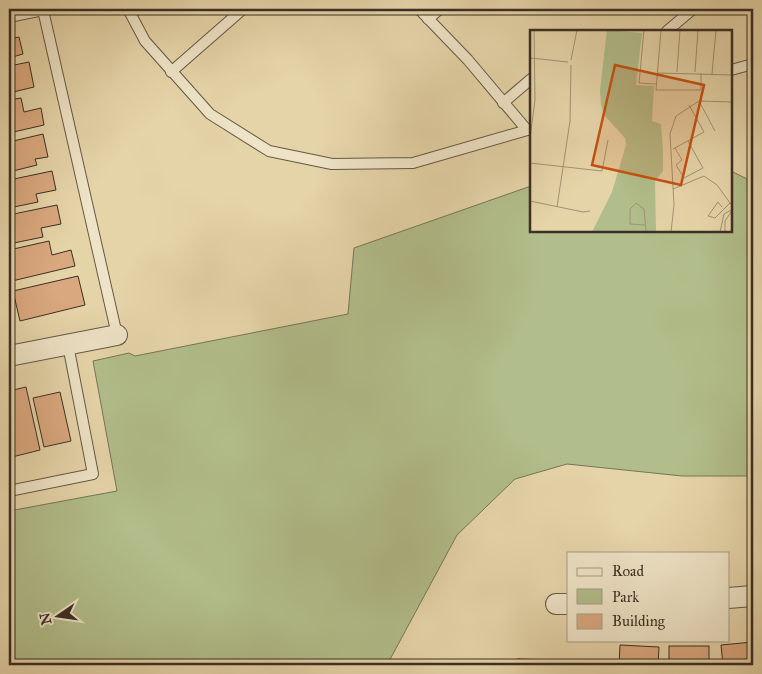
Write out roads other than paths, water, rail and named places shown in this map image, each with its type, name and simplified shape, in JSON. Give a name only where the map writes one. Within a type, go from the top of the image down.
[{"type":"street","points":[[9,356],[118,335]]},
{"type":"street","points":[[730,598],[753,596]]},
{"type":"lane","points":[[128,9],[145,41],[210,114],[269,151],[332,164],[413,164],[529,130],[468,60],[419,9]]},
{"type":"lane","points":[[171,72],[242,9]]},
{"type":"lane","points":[[428,19],[440,9]]},
{"type":"lane","points":[[668,30],[693,9]]},
{"type":"lane","points":[[9,17],[43,10],[118,335]]},
{"type":"lane","points":[[732,70],[753,64]]},
{"type":"lane","points":[[504,103],[530,80]]},
{"type":"lane","points":[[9,491],[93,474],[68,345]]}]
